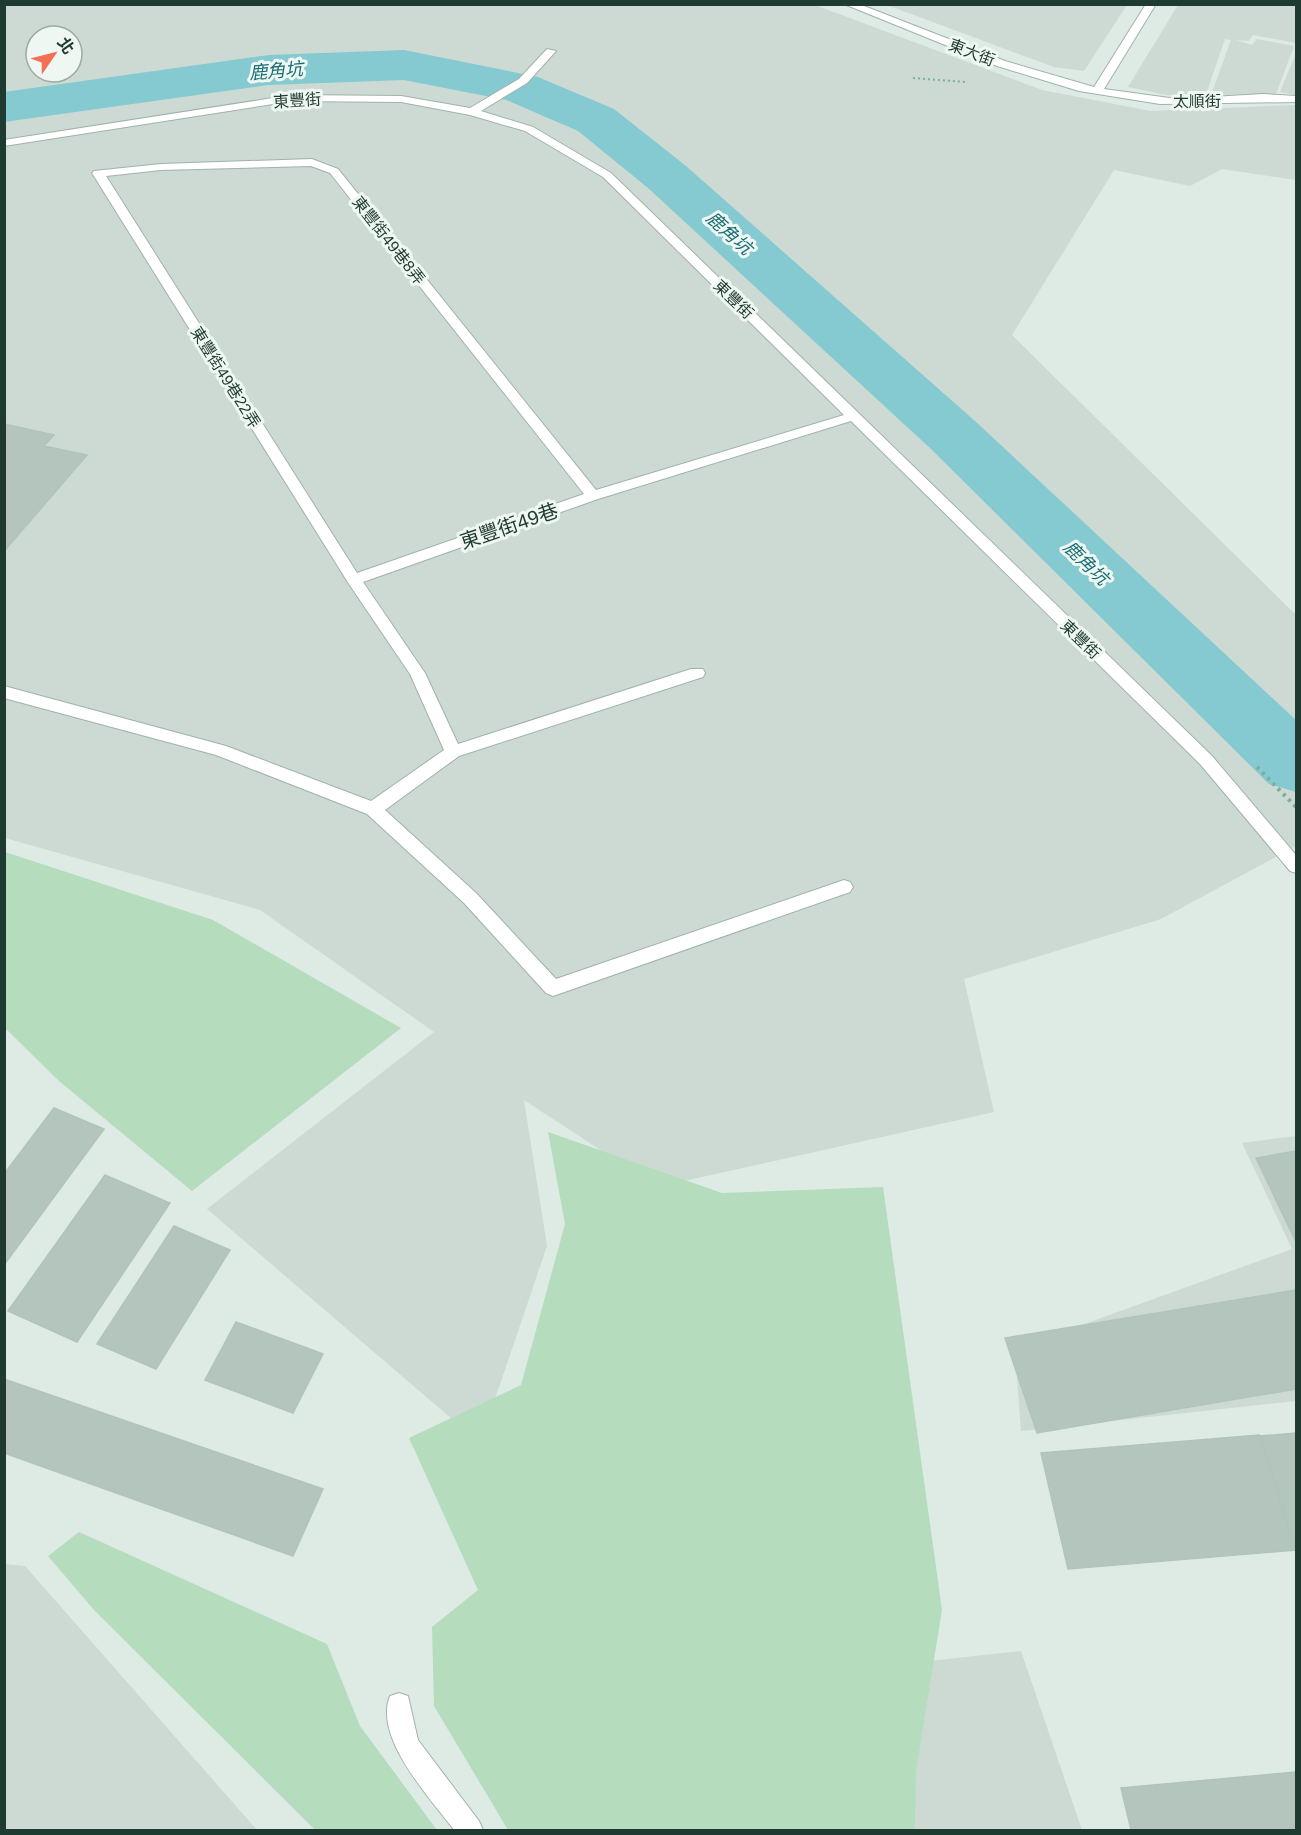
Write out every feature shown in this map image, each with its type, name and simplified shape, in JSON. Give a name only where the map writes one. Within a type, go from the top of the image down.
[{"type":"street","name":"東大街","points":[[849,4],[1027,73],[1097,91]]},
{"type":"street","points":[[1097,91],[1151,4]]},
{"type":"street","points":[[472,112],[523,81],[551,51]]},
{"type":"street","name":"太順街","points":[[1097,91],[1161,101],[1296,99]]},
{"type":"street","name":"東豐街","points":[[4,143],[292,98],[401,99],[472,112],[529,129],[572,152],[607,175],[1206,760],[1296,866]]},
{"type":"street","name":"東豐街49巷8弄","points":[[98,173],[161,167],[312,162],[334,171],[593,496]]},
{"type":"street","name":"東豐街49巷22弄","points":[[98,173],[354,580]]},
{"type":"street","name":"東豐街49巷","points":[[354,580],[593,496],[854,416]]},
{"type":"street","points":[[354,580],[417,674],[453,752]]},
{"type":"street","points":[[373,809],[453,752],[697,673]]},
{"type":"street","points":[[4,692],[220,750],[373,809],[470,898],[553,988],[844,887]]},
{"type":"street","points":[[399,1706],[406,1745],[470,1830]]},
{"type":"path","points":[[1255,765],[1296,807]]},
{"type":"shaded area","points":[[4,5],[815,5],[1042,90],[1151,111],[1296,105],[1296,180],[1222,169],[1190,186],[1114,170],[1012,335],[1296,615],[1296,846],[1161,919],[964,979],[994,1112],[657,1187],[524,1100],[547,1246],[480,1443],[207,1209],[434,1032],[260,910],[5,838]]},
{"type":"shaded area","points":[[887,5],[1127,5],[1084,71],[1054,67]]},
{"type":"shaded area","points":[[1178,5],[1296,5],[1296,43],[1253,35],[1249,41],[1236,40],[1252,45],[1257,39],[1294,46],[1276,94],[1211,95],[1231,40],[1225,39],[1206,94],[1166,95],[1128,87]]},
{"type":"shaded area","points":[[1296,53],[1296,95],[1280,92]]},
{"type":"shaded area","points":[[1296,1136],[1296,1401],[1021,1431],[1015,1349],[1292,1249],[1242,1143]]},
{"type":"shaded area","points":[[5,1564],[25,1566],[257,1830],[5,1830]]},
{"type":"shaded area","points":[[1021,1651],[1082,1830],[864,1830],[857,1669]]},
{"type":"green space","points":[[5,852],[213,920],[401,1028],[192,1191],[59,1081],[5,1028]]},
{"type":"green space","points":[[548,1132],[722,1193],[883,1187],[942,1610],[916,1771],[915,1830],[508,1830],[434,1706],[432,1627],[478,1590],[409,1438],[521,1385],[565,1224]]},
{"type":"green space","points":[[79,1532],[327,1644],[360,1726],[437,1830],[315,1830],[94,1610],[48,1556]]},
{"type":"building","points":[[4,424],[54,435],[44,446],[87,455],[6,549]]},
{"type":"building","points":[[54,1108],[104,1129],[4,1265],[4,1174]]},
{"type":"building","points":[[1296,1151],[1296,1242],[1256,1158]]},
{"type":"building","points":[[105,1175],[170,1203],[77,1342],[8,1311]]},
{"type":"building","points":[[174,1226],[230,1250],[156,1369],[97,1344]]},
{"type":"building","points":[[1296,1290],[1296,1389],[1037,1433],[1005,1338]]},
{"type":"building","points":[[236,1322],[323,1354],[293,1413],[205,1380]]},
{"type":"building","points":[[4,1379],[323,1489],[293,1556],[4,1453]]},
{"type":"building","points":[[1296,1433],[1296,1550],[1260,1436]]},
{"type":"building","points":[[1259,1435],[1296,1550],[1068,1569],[1041,1453]]},
{"type":"building","points":[[1296,1772],[1296,1830],[1131,1830],[1121,1788]]},
{"type":"waterway","name":"鹿角坑","points":[[4,107],[269,70],[404,65],[520,88],[596,120],[667,177],[953,435],[1296,764]]}]
